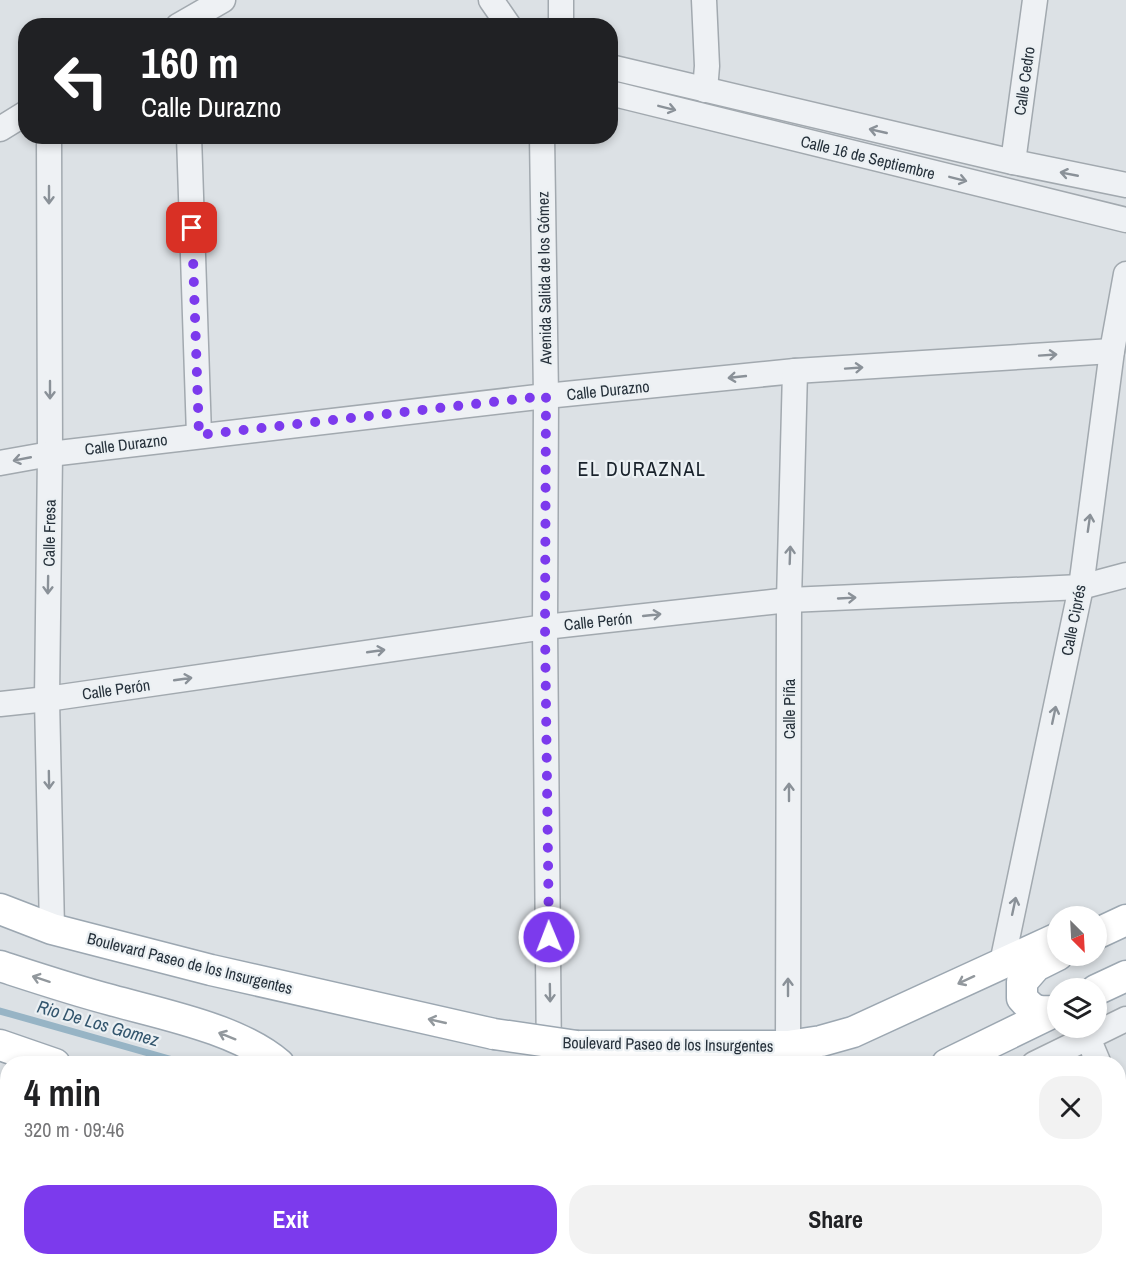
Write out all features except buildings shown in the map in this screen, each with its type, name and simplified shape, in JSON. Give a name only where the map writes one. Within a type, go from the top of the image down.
[{"type":"main road","points":[[1107,915],[1126,907]]},
{"type":"main road","name":"Boulevard Paseo de los Insurgentes","points":[[0,909],[52,929],[211,970],[494,1034],[577,1046],[788,1046],[821,1041],[853,1032],[1047,943]]},
{"type":"main road","points":[[1107,929],[1126,920]]},
{"type":"main road","points":[[1047,960],[1036,966],[1022,982],[1022,998],[1032,1010],[1047,1011]]},
{"type":"main road","points":[[0,966],[83,993],[200,1025],[247,1044],[266,1056]]},
{"type":"main road","points":[[1107,984],[1126,975]]},
{"type":"main road","points":[[963,1056],[1047,1015]]},
{"type":"main road","points":[[0,1045],[32,1056]]},
{"type":"street","points":[[193,18],[223,0]]},
{"type":"street","points":[[491,0],[503,18]]},
{"type":"street","points":[[561,0],[561,18]]},
{"type":"street","points":[[704,0],[707,66],[705,90]]},
{"type":"street","name":"Calle Cedro","points":[[1013,162],[1035,0]]},
{"type":"street","name":"Calle 16 de Septiembre","points":[[618,69],[1013,162],[1126,185]]},
{"type":"street","name":"Calle 16 de Septiembre","points":[[618,95],[1126,220]]},
{"type":"street","points":[[0,129],[18,118]]},
{"type":"street","name":"Calle Fresa","points":[[49,144],[50,454],[47,699],[52,929]]},
{"type":"street","points":[[189,144],[199,435]]},
{"type":"street","name":"Avenida Salida de los Gómez","points":[[542,144],[546,396],[545,627],[549,1056]]},
{"type":"street","name":"Calle Ciprés","points":[[1002,963],[1081,587],[1112,351],[1126,274]]},
{"type":"street","name":"Calle Durazno","points":[[0,463],[50,454],[199,435],[546,396],[795,371],[1112,351]]},
{"type":"street","name":"Calle Piña","points":[[788,1046],[789,600],[795,371]]},
{"type":"street","name":"Calle Perón","points":[[0,704],[545,627],[789,600],[1081,587],[1126,575]]},
{"type":"street","points":[[1107,1028],[1126,1018]]},
{"type":"street","points":[[1051,1056],[1088,1038],[1096,1056]]},
{"type":"waterway","name":"Rio De Los Gomez","points":[[0,1011],[159,1056]]},
{"type":"district","name":"EL DURAZNAL","points":[[642,468]]},
{"type":"route","points":[[192,228],[199,435],[546,396],[545,627],[549,937]]}]
